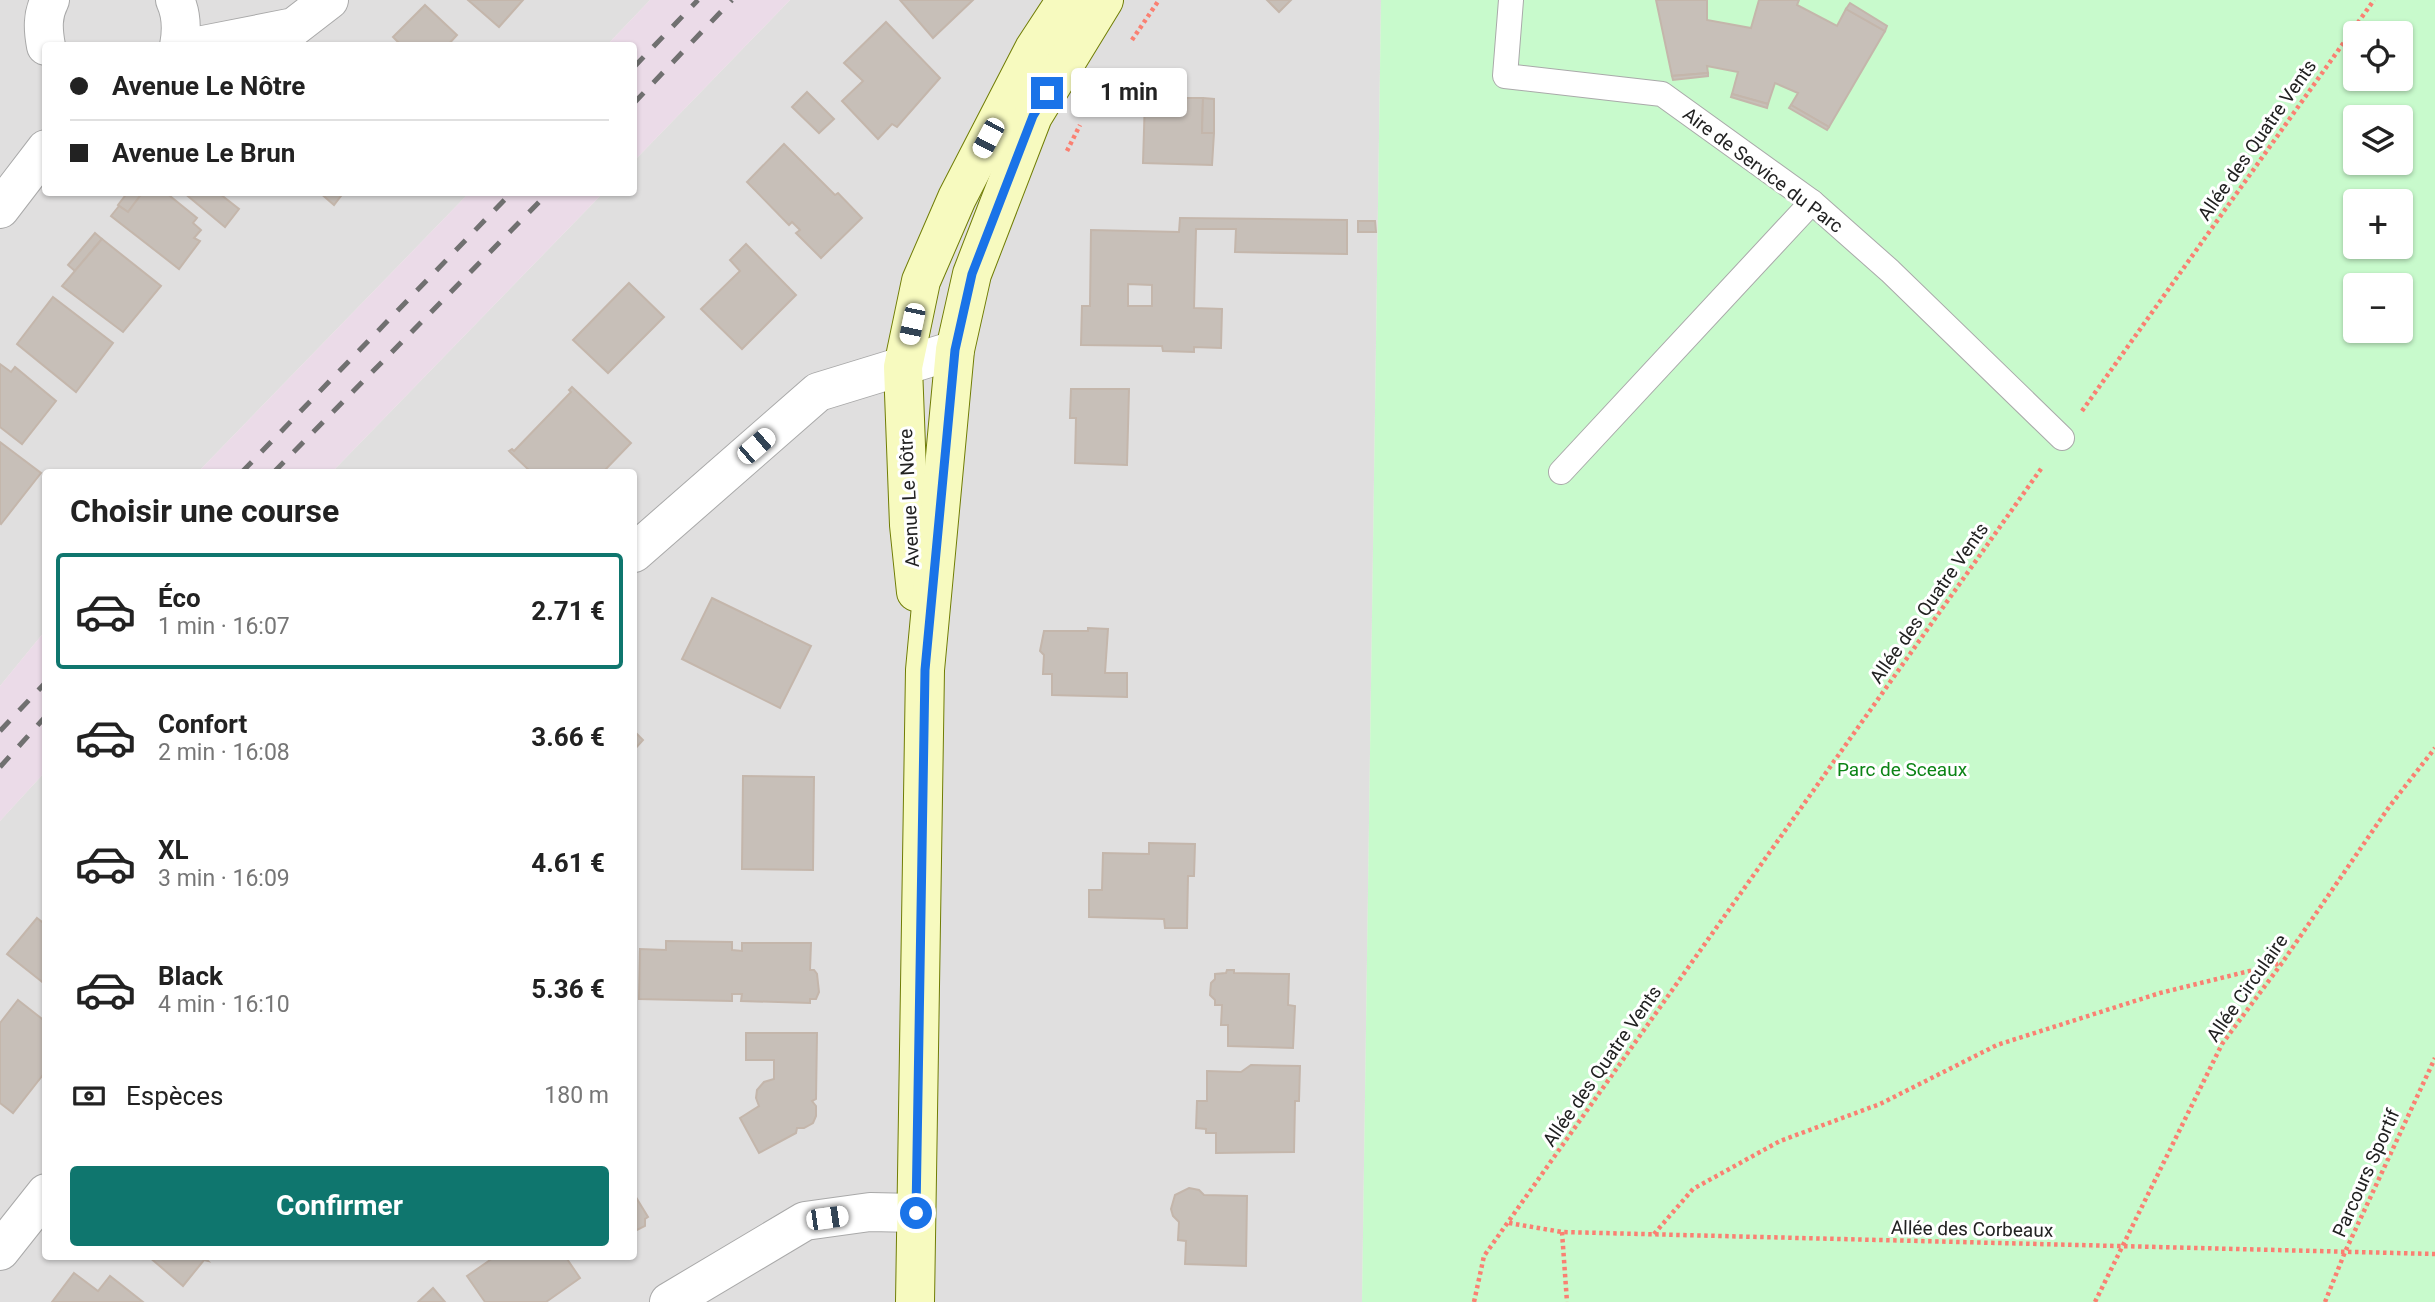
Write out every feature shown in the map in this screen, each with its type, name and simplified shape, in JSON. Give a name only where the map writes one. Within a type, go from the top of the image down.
[{"type":"main road","name":"Avenue Le Nôtre","points":[[925,670],[909,539],[903,367],[921,281],[957,198],[1034,49],[1066,0]]},
{"type":"main road","name":"Avenue Le Nôtre","points":[[915,1302],[925,670],[955,350],[972,274],[1033,116],[1104,0]]},
{"type":"street","points":[[45,42],[43,29],[46,7],[50,0]]},
{"type":"street","points":[[175,0],[182,29],[180,42]]},
{"type":"street","points":[[218,42],[294,27],[329,0]]},
{"type":"street","points":[[0,209],[42,154]]},
{"type":"street","points":[[637,550],[818,392],[955,350]]},
{"type":"street","points":[[0,1251],[42,1198]]},
{"type":"street","points":[[669,1302],[805,1221],[870,1212],[916,1213]]},
{"type":"lane","name":"Aire de Service du Parc","points":[[1511,0],[1505,76],[1662,94],[1812,202],[1890,271],[2062,438]]},
{"type":"lane","points":[[1561,472],[1812,202]]},
{"type":"path","points":[[1130,42],[1159,0]]},
{"type":"path","name":"Allée des Quatre Vents","points":[[1474,1302],[1484,1256],[2374,0]]},
{"type":"path","points":[[1064,157],[1082,120]]},
{"type":"path","name":"Allée Circulaire","points":[[2095,1302],[2222,1044],[2282,963],[2389,807],[2435,748]]},
{"type":"path","points":[[1654,1235],[1693,1189],[1769,1147],[1880,1104],[1997,1045],[2160,993],[2282,963]]},
{"type":"path","name":"Parcours Sportif","points":[[2325,1302],[2345,1252],[2435,1058]]},
{"type":"path","name":"Allée des Corbeaux","points":[[1509,1223],[1563,1232],[2435,1254]]},
{"type":"path","points":[[1563,1232],[1567,1302]]},
{"type":"shaded area","points":[[0,0],[650,0],[610,42],[42,42],[42,196],[466,196],[201,469],[42,469],[42,635],[0,686]]},
{"type":"shaded area","points":[[650,0],[790,0],[637,158],[637,42],[610,42]]},
{"type":"shaded area","points":[[790,0],[1381,0],[1362,1302],[0,1302],[0,821],[42,775],[42,1260],[637,1260],[637,469],[335,469],[600,196],[637,196],[637,158]]},
{"type":"shaded area","points":[[466,196],[600,196],[335,469],[201,469]]},
{"type":"shaded area","points":[[42,635],[42,775],[0,821],[0,686]]},
{"type":"green space","name":"Parc de Sceaux","points":[[1381,0],[2435,0],[2435,1302],[1362,1302]]},
{"type":"building","points":[[468,0],[523,0],[499,27]]},
{"type":"building","points":[[900,0],[973,0],[933,38]]},
{"type":"building","points":[[1267,0],[1291,0],[1279,12]]},
{"type":"building","points":[[1656,0],[1707,0],[1707,20],[1751,28],[1759,0],[1799,0],[1797,5],[1837,26],[1846,9],[1885,31],[1829,127],[1791,105],[1798,93],[1775,83],[1768,104],[1732,94],[1738,72],[1707,66],[1708,73],[1672,76]]},
{"type":"building","points":[[1850,3],[1887,26],[1885,31],[1846,9]]},
{"type":"building","points":[[425,5],[457,35],[451,42],[398,42],[393,37]]},
{"type":"building","points":[[886,22],[940,78],[897,127],[892,124],[878,139],[842,101],[863,81],[844,63]]},
{"type":"building","points":[[1708,73],[1708,76],[1673,80],[1672,76]]},
{"type":"building","points":[[807,92],[834,119],[819,133],[792,107]]},
{"type":"building","points":[[1732,94],[1768,104],[1767,108],[1731,97]]},
{"type":"building","points":[[1145,98],[1203,98],[1202,133],[1214,133],[1212,165],[1143,163]]},
{"type":"building","points":[[1203,98],[1214,99],[1214,133],[1202,133]]},
{"type":"building","points":[[1791,105],[1829,127],[1827,130],[1789,108]]},
{"type":"building","points":[[784,144],[862,218],[821,258],[796,233],[800,230],[792,222],[789,225],[747,182]]},
{"type":"building","points":[[125,196],[140,196],[128,212],[118,205]]},
{"type":"building","points":[[140,196],[170,196],[197,218],[193,223],[201,230],[194,238],[200,241],[179,269],[111,216],[119,206],[128,212]]},
{"type":"building","points":[[188,196],[223,196],[239,209],[225,227]]},
{"type":"building","points":[[324,196],[341,196],[334,205]]},
{"type":"building","points":[[1180,218],[1347,220],[1347,254],[1235,252],[1236,229],[1196,229],[1194,308],[1222,309],[1221,348],[1194,347],[1194,352],[1163,351],[1162,346],[1081,345],[1082,306],[1090,306],[1091,230],[1179,232]],"holes":[[[1128,284],[1152,285],[1152,306],[1128,306]]]},
{"type":"building","points":[[1358,221],[1375,221],[1376,232],[1358,232]]},
{"type":"building","points":[[95,233],[102,239],[75,271],[68,265]]},
{"type":"building","points":[[102,239],[161,286],[123,332],[62,286]]},
{"type":"building","points":[[746,244],[796,295],[742,349],[701,309],[740,271],[730,260]]},
{"type":"building","points":[[629,283],[664,317],[608,373],[573,340]]},
{"type":"building","points":[[53,297],[113,343],[76,392],[17,344]]},
{"type":"building","points":[[0,364],[11,372],[15,367],[56,401],[22,444],[0,427]]},
{"type":"building","points":[[572,387],[631,443],[606,469],[528,469],[509,451],[514,451],[571,392],[569,390]]},
{"type":"building","points":[[1071,389],[1129,389],[1127,465],[1075,463],[1076,418],[1070,418]]},
{"type":"building","points":[[0,442],[41,473],[1,524],[0,523]]},
{"type":"building","points":[[712,598],[811,646],[780,708],[682,659]]},
{"type":"building","points":[[1088,628],[1108,629],[1105,673],[1127,673],[1127,697],[1052,695],[1052,674],[1043,674],[1044,655],[1040,651],[1044,631],[1088,631]]},
{"type":"building","points":[[637,734],[643,740],[637,747]]},
{"type":"building","points":[[743,776],[814,777],[813,870],[742,869]]},
{"type":"building","points":[[1149,843],[1195,844],[1194,876],[1188,876],[1187,928],[1165,928],[1164,919],[1089,917],[1089,890],[1102,890],[1103,853],[1149,854]]},
{"type":"building","points":[[37,918],[42,922],[42,982],[7,954]]},
{"type":"building","points":[[666,941],[732,942],[732,950],[742,951],[742,943],[811,943],[810,970],[817,974],[819,992],[816,999],[810,999],[810,1003],[741,1001],[742,994],[732,994],[732,1001],[639,999],[640,949],[666,950]]},
{"type":"building","points":[[1227,970],[1234,970],[1234,973],[1289,974],[1288,1005],[1295,1006],[1293,1048],[1228,1046],[1228,1025],[1221,1025],[1222,1005],[1215,1005],[1215,1000],[1210,995],[1215,974],[1226,973]]},
{"type":"building","points":[[18,1000],[42,1019],[42,1076],[13,1113],[0,1103],[0,1023]]},
{"type":"building","points":[[746,1033],[817,1033],[816,1099],[812,1101],[816,1106],[816,1116],[813,1123],[797,1128],[796,1133],[759,1153],[740,1118],[759,1106],[757,1090],[764,1082],[774,1079],[774,1060],[746,1060]]},
{"type":"building","points":[[1251,1065],[1300,1066],[1299,1101],[1295,1101],[1294,1152],[1216,1153],[1216,1133],[1206,1133],[1206,1129],[1196,1128],[1197,1101],[1207,1101],[1207,1071],[1241,1072]]},
{"type":"building","points":[[1189,1188],[1199,1190],[1204,1195],[1247,1196],[1246,1266],[1185,1264],[1186,1241],[1178,1240],[1179,1222],[1171,1209],[1175,1195]]},
{"type":"building","points":[[637,1199],[648,1217],[645,1219],[645,1226],[637,1230]]},
{"type":"building","points":[[153,1260],[204,1260],[183,1286]]},
{"type":"building","points":[[490,1260],[568,1260],[580,1278],[546,1302],[485,1302],[467,1276]]},
{"type":"building","points":[[74,1273],[98,1291],[110,1276],[143,1302],[52,1302]]},
{"type":"building","points":[[433,1288],[445,1302],[418,1302]]},
{"type":"railway","points":[[637,64],[698,0]]},
{"type":"railway","points":[[637,100],[732,0]]},
{"type":"railway","points":[[245,469],[508,196]]},
{"type":"railway","points":[[277,469],[545,196]]},
{"type":"railway","points":[[0,731],[42,686]]},
{"type":"railway","points":[[0,767],[42,720]]},
{"type":"route","points":[[916,1213],[925,670],[955,350],[972,274],[996,206],[1033,116],[1047,93]]}]
